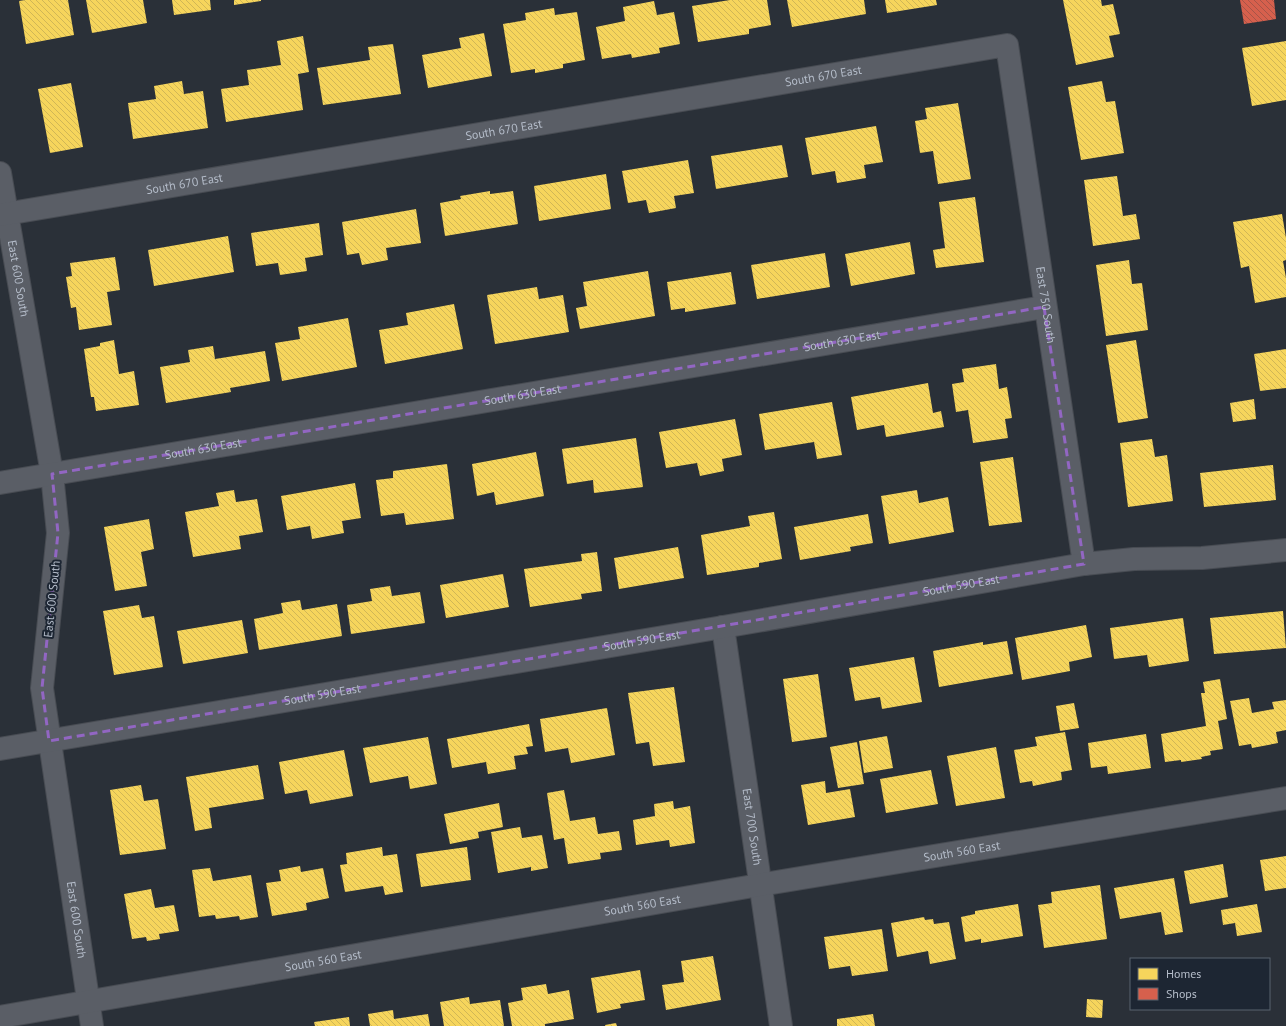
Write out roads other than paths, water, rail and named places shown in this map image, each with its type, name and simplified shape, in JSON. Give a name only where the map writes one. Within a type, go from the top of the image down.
[{"type":"street","name":"South 670 East","points":[[4,215],[1007,45]]},
{"type":"street","name":"East 750 South","points":[[1007,45],[1044,307],[1084,564]]},
{"type":"street","name":"East 600 South","points":[[0,173],[4,215],[52,474],[58,533],[42,688],[92,1026]]},
{"type":"street","name":"South 630 East","points":[[0,483],[1044,307]]},
{"type":"street","name":"South 590 East","points":[[0,749],[723,627],[1084,564],[1134,559],[1202,558],[1286,550]]},
{"type":"street","name":"East 700 South","points":[[723,627],[759,885],[781,1026]]},
{"type":"street","name":"South 560 East","points":[[0,1017],[759,885],[1286,798]]}]
